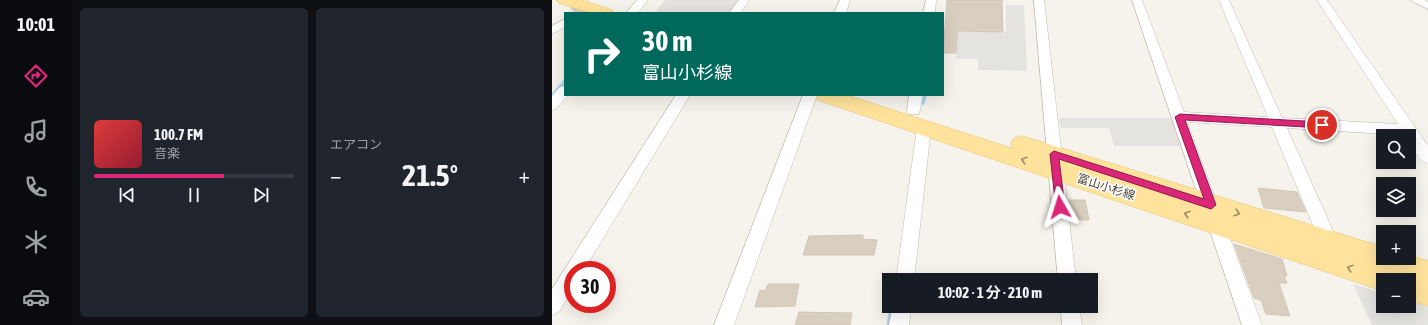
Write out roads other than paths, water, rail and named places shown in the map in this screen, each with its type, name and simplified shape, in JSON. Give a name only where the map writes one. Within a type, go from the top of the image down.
[{"type":"main road","points":[[564,0],[603,12]]},
{"type":"main road","points":[[552,8],[564,12]]},
{"type":"main road","name":"富山小杉線","points":[[831,96],[918,111]]},
{"type":"main road","name":"富山小杉線","points":[[869,96],[918,111],[1055,162],[1214,214],[1376,276]]},
{"type":"main road","name":"富山小杉線","points":[[1214,214],[1329,242],[1428,273]]},
{"type":"main road","points":[[1416,289],[1428,293]]},
{"type":"street","points":[[633,12],[643,0]]},
{"type":"street","points":[[736,12],[744,0]]},
{"type":"street","points":[[840,12],[845,0]]},
{"type":"street","points":[[929,12],[931,0]]},
{"type":"street","points":[[1039,0],[1066,273]]},
{"type":"street","points":[[1137,0],[1180,117],[1252,325]]},
{"type":"street","points":[[1224,0],[1329,242]]},
{"type":"street","points":[[1322,0],[1409,129]]},
{"type":"street","points":[[1415,0],[1428,6]]},
{"type":"street","points":[[552,31],[564,23]]},
{"type":"street","points":[[552,105],[564,91]]},
{"type":"street","points":[[580,261],[682,96]]},
{"type":"street","points":[[724,325],[810,96]]},
{"type":"street","points":[[906,273],[918,111]]},
{"type":"street","points":[[1180,117],[1391,129]]},
{"type":"street","points":[[1416,139],[1428,158]]},
{"type":"street","points":[[552,306],[564,287]]},
{"type":"street","points":[[899,325],[901,313]]},
{"type":"street","points":[[1071,313],[1072,325]]},
{"type":"waterway","points":[[552,96],[564,82]]},
{"type":"waterway","points":[[923,103],[925,96]]},
{"type":"waterway","points":[[889,325],[891,313]]},
{"type":"tunnel","points":[[576,12],[588,0]]}]
